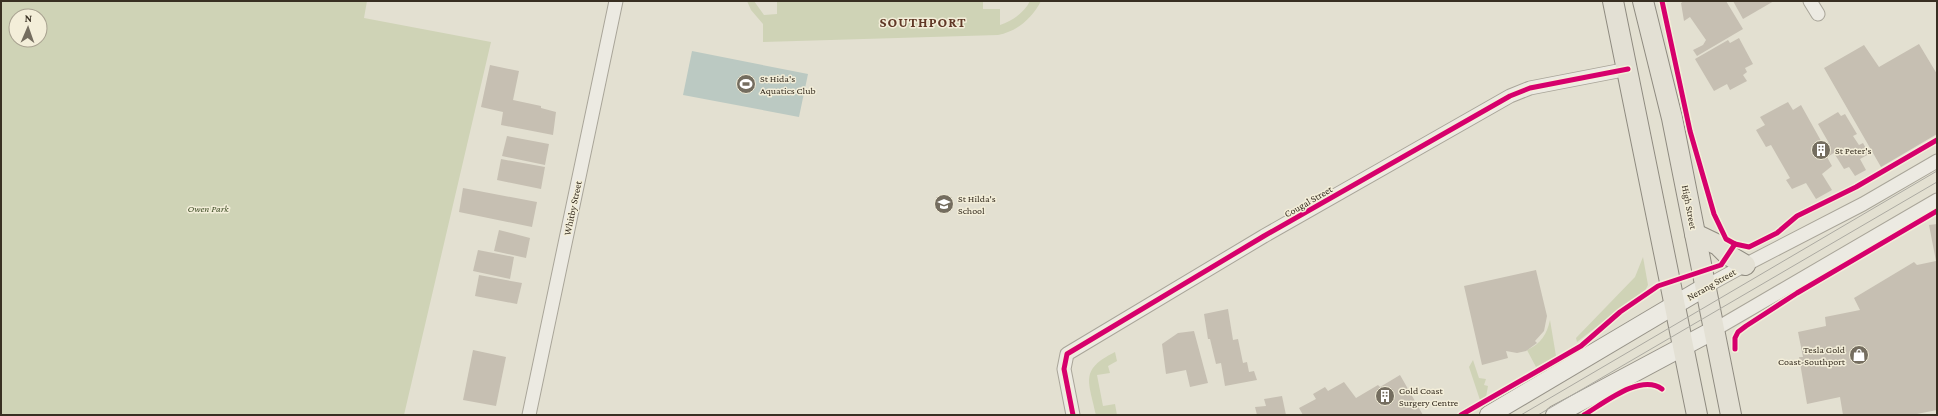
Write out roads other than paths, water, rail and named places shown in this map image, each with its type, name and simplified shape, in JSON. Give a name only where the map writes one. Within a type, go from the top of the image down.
[{"type":"main road","points":[[1613,1],[1698,415]]},
{"type":"main road","name":"High Street","points":[[1643,1],[1672,118],[1731,415]]},
{"type":"main road","points":[[1695,234],[1718,245],[1728,255],[1744,265]]},
{"type":"main road","name":"Nerang Street","points":[[1489,415],[1706,287]]},
{"type":"main road","points":[[1555,415],[1714,330]]},
{"type":"street","name":"Whitby Street","points":[[529,415],[616,1]]},
{"type":"street","points":[[1810,1],[1818,14]]},
{"type":"street","name":"Cougal Street","points":[[1073,415],[1064,369],[1068,354],[1264,236],[1510,96],[1530,88],[1628,69]]},
{"type":"street","name":"Nerang Street","points":[[1706,287],[1744,265],[1863,204],[1937,161]]},
{"type":"street","points":[[1714,330],[1937,200]]},
{"type":"tram line","points":[[1521,415],[1937,171]]},
{"type":"tram line","points":[[1538,415],[1937,182]]},
{"type":"place","name":"St Hida's Aquatics Club","points":[[746,84]]},
{"type":"place","name":"St Peter's","points":[[1821,150]]},
{"type":"place","name":"St Hilda's School","points":[[944,204]]},
{"type":"place","name":"Tesla Gold Coast-Southport","points":[[1859,355]]},
{"type":"place","name":"Gold Coast Surgery Centre","points":[[1385,396]]},
{"type":"district","name":"SOUTHPORT","points":[[923,22]]},
{"type":"park label","name":"Owen Park","points":[[208,208]]}]
